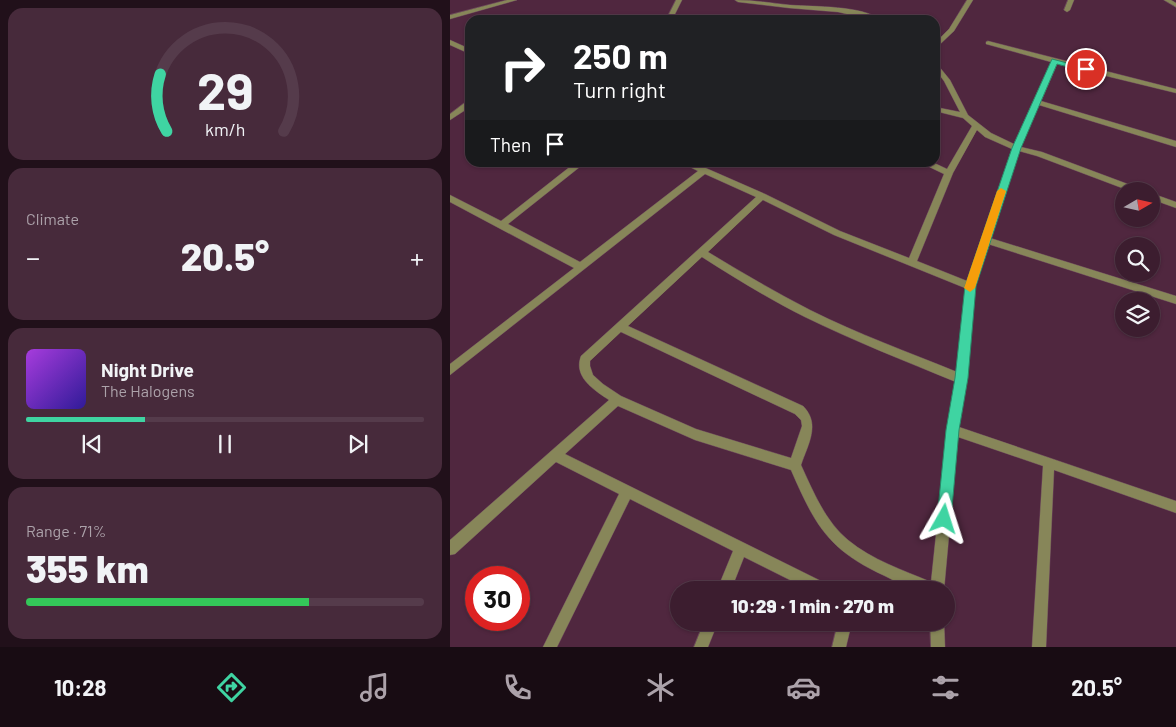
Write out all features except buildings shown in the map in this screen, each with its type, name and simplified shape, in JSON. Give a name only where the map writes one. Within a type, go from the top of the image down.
[{"type":"street","points":[[450,17],[514,0]]},
{"type":"street","points":[[672,15],[679,0]]},
{"type":"street","points":[[738,0],[794,7],[839,9],[867,15]]},
{"type":"street","points":[[940,42],[952,30],[970,0]]},
{"type":"street","points":[[1067,10],[1071,0]]},
{"type":"street","points":[[1169,0],[1176,5]]},
{"type":"street","points":[[450,42],[465,50]]},
{"type":"street","points":[[988,43],[1176,91]]},
{"type":"street","points":[[937,581],[952,430],[962,378],[970,286],[1016,148],[1038,102],[1054,61]]},
{"type":"street","points":[[940,71],[947,80],[965,116],[988,135],[1016,148],[1115,183]]},
{"type":"street","points":[[1038,102],[1176,144]]},
{"type":"street","points":[[450,118],[465,108]]},
{"type":"street","points":[[940,110],[965,116]]},
{"type":"street","points":[[911,263],[949,173],[976,126]]},
{"type":"street","points":[[501,225],[576,167]]},
{"type":"street","points":[[693,167],[762,196],[837,233],[970,286]]},
{"type":"street","points":[[935,167],[949,173]]},
{"type":"street","points":[[451,369],[702,172]]},
{"type":"street","points":[[762,196],[585,359],[583,368],[586,377],[617,400],[695,434],[795,465]]},
{"type":"street","points":[[450,198],[581,268]]},
{"type":"street","points":[[1160,199],[1176,205]]},
{"type":"street","points":[[985,240],[1176,300]]},
{"type":"street","points":[[701,252],[742,278],[806,313],[870,342],[962,378]]},
{"type":"street","points":[[621,327],[799,410],[806,417],[808,426],[795,465],[814,508],[835,537],[867,561],[915,581]]},
{"type":"street","points":[[450,549],[617,400]]},
{"type":"street","points":[[952,430],[1176,507]]},
{"type":"street","points":[[554,455],[806,581]]},
{"type":"street","points":[[1039,647],[1049,462]]},
{"type":"street","points":[[554,645],[626,492]]},
{"type":"street","points":[[728,581],[741,548]]},
{"type":"street","points":[[701,647],[707,631]]},
{"type":"street","points":[[839,647],[843,631]]},
{"type":"street","points":[[937,631],[938,647]]},
{"type":"slow traffic","points":[[970,288],[1001,191]]},
{"type":"route","points":[[944,519],[952,430],[962,378],[970,286],[1016,148],[1038,102],[1054,61],[1086,69]]}]
